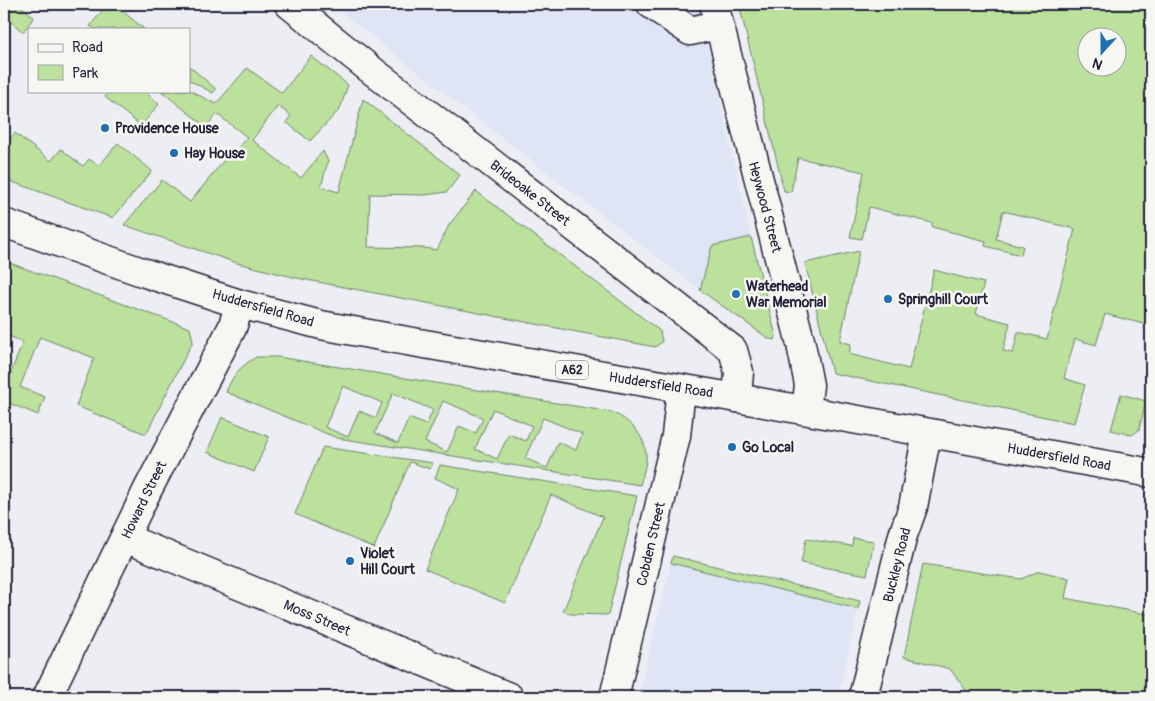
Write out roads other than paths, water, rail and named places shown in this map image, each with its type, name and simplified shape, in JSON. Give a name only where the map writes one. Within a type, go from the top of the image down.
[{"type":"street","name":"Brideoake Street","points":[[289,4],[370,69],[734,350],[739,372],[737,398]]},
{"type":"street","points":[[651,4],[690,31],[716,14]]},
{"type":"street","name":"Heywood Street","points":[[716,14],[801,344],[809,384],[806,410]]},
{"type":"street","name":"Huddersfield Road","points":[[4,223],[142,272],[240,304],[321,325],[1151,473]]},
{"type":"street","name":"Howard Street","points":[[47,697],[148,489],[232,328],[240,304]]},
{"type":"street","name":"Cobden Street","points":[[614,697],[676,436],[681,389]]},
{"type":"street","name":"Buckley Road","points":[[864,697],[903,535],[913,507],[927,433]]},
{"type":"street","name":"Moss Street","points":[[125,538],[509,697]]},
{"type":"place","name":"Providence House","points":[[105,128]]},
{"type":"place","name":"Hay House","points":[[174,153]]},
{"type":"place","name":"Waterhead War Memorial","points":[[736,294]]},
{"type":"place","name":"Springhill Court","points":[[888,299]]},
{"type":"place","name":"Go Local","points":[[732,447]]},
{"type":"place","name":"Violet Hill Court","points":[[350,561]]}]
